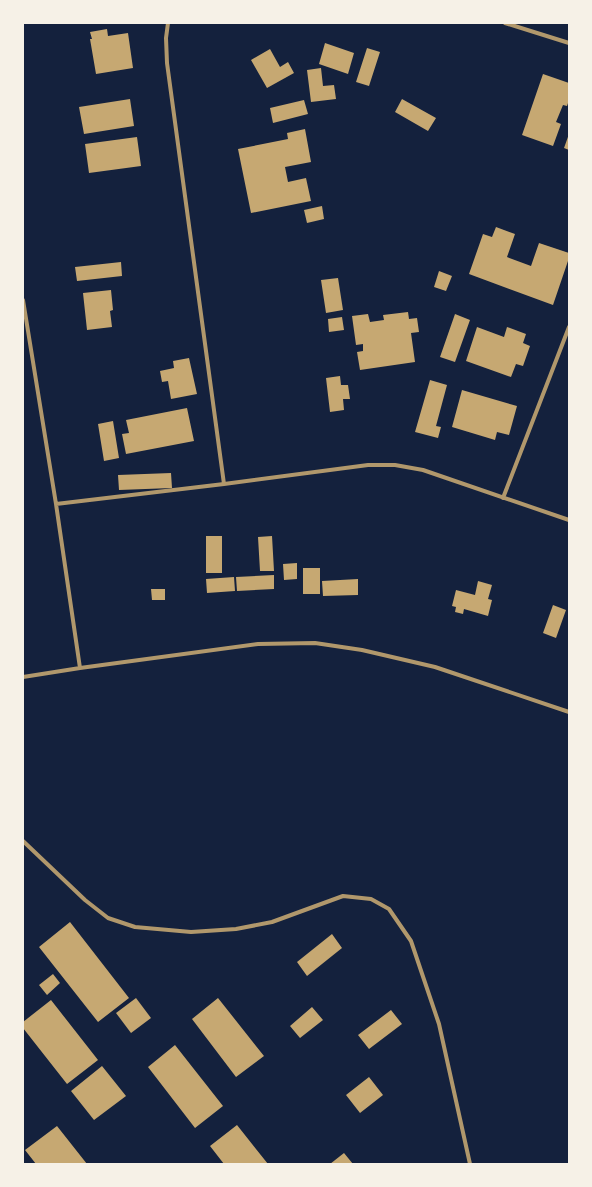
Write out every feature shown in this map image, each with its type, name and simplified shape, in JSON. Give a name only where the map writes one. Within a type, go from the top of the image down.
[{"type":"street","points":[[168,23],[166,38],[167,64],[224,484]]},
{"type":"street","points":[[505,23],[569,43]]},
{"type":"street","points":[[23,300],[56,504],[80,668]]},
{"type":"street","points":[[503,498],[569,327]]},
{"type":"street","points":[[56,504],[368,465],[395,465],[422,470],[569,520]]},
{"type":"street","points":[[23,677],[258,644],[315,643],[362,650],[435,667],[569,712]]},
{"type":"street","points":[[23,841],[85,900],[108,918],[135,927],[191,932],[236,929],[272,922],[342,896],[371,899],[389,909],[411,941],[439,1024],[470,1164]]},
{"type":"building","points":[[107,29],[108,36],[128,33],[133,68],[96,74],[90,32]]},
{"type":"building","points":[[325,43],[354,53],[348,74],[319,64]]},
{"type":"building","points":[[367,48],[380,52],[369,86],[356,82]]},
{"type":"building","points":[[270,49],[280,67],[288,62],[294,73],[267,88],[251,60]]},
{"type":"building","points":[[321,68],[323,86],[334,85],[336,99],[311,102],[307,70]]},
{"type":"building","points":[[543,74],[569,83],[569,100],[567,106],[563,105],[556,122],[561,124],[553,146],[522,135]]},
{"type":"building","points":[[130,99],[134,126],[84,134],[79,107]]},
{"type":"building","points":[[402,99],[436,118],[428,131],[395,112]]},
{"type":"building","points":[[304,100],[308,114],[273,123],[270,108]]},
{"type":"building","points":[[305,129],[311,162],[285,167],[288,182],[306,178],[311,201],[251,213],[238,149],[288,139],[287,133]]},
{"type":"building","points":[[569,134],[569,150],[564,148]]},
{"type":"building","points":[[137,137],[141,166],[89,173],[85,144]]},
{"type":"building","points":[[322,206],[324,219],[307,223],[304,210]]},
{"type":"building","points":[[496,227],[515,234],[507,257],[531,266],[539,243],[569,253],[569,258],[553,305],[469,274],[483,234],[492,237]]},
{"type":"building","points":[[121,262],[122,276],[77,281],[75,267]]},
{"type":"building","points":[[439,271],[452,276],[446,291],[434,287]]},
{"type":"building","points":[[338,278],[343,310],[326,313],[321,280]]},
{"type":"building","points":[[111,290],[113,310],[110,311],[112,327],[87,330],[83,293]]},
{"type":"building","points":[[408,312],[409,319],[417,318],[419,332],[411,333],[415,362],[360,370],[357,352],[363,351],[363,344],[356,345],[352,316],[368,314],[370,322],[384,320],[383,315]]},
{"type":"building","points":[[455,314],[470,320],[455,362],[440,357]]},
{"type":"building","points":[[342,317],[344,330],[329,332],[328,319]]},
{"type":"building","points":[[477,327],[504,337],[507,327],[526,334],[523,343],[530,346],[523,366],[516,364],[511,377],[466,361]]},
{"type":"building","points":[[189,358],[197,394],[171,399],[168,381],[162,382],[160,371],[174,368],[173,361]]},
{"type":"building","points":[[340,376],[341,385],[348,385],[350,399],[343,399],[344,410],[330,412],[326,378]]},
{"type":"building","points":[[430,380],[447,385],[436,426],[441,427],[438,438],[415,432]]},
{"type":"building","points":[[462,390],[517,406],[509,435],[497,432],[495,440],[452,427]]},
{"type":"building","points":[[187,408],[194,441],[126,454],[122,434],[129,433],[126,420]]},
{"type":"building","points":[[113,421],[119,458],[104,461],[98,424]]},
{"type":"building","points":[[171,473],[172,488],[119,490],[118,475]]},
{"type":"building","points":[[206,536],[222,536],[222,573],[206,573]]},
{"type":"building","points":[[272,536],[274,571],[260,571],[258,537]]},
{"type":"building","points":[[297,563],[297,579],[284,580],[283,564]]},
{"type":"building","points":[[303,568],[320,568],[320,594],[303,594]]},
{"type":"building","points":[[274,575],[274,589],[237,591],[236,577]]},
{"type":"building","points":[[234,577],[235,591],[207,593],[206,579]]},
{"type":"building","points":[[358,579],[358,595],[323,596],[322,581]]},
{"type":"building","points":[[478,581],[492,585],[488,599],[492,600],[488,616],[464,609],[463,614],[455,612],[456,607],[452,606],[456,590],[475,595]]},
{"type":"building","points":[[151,589],[165,589],[165,600],[152,600]]},
{"type":"building","points":[[553,605],[566,610],[556,638],[543,633]]},
{"type":"building","points":[[70,922],[129,998],[98,1022],[39,947]]},
{"type":"building","points":[[332,934],[342,948],[307,976],[297,962]]},
{"type":"building","points":[[53,974],[60,983],[47,995],[39,985]]},
{"type":"building","points":[[136,998],[151,1018],[131,1033],[116,1013]]},
{"type":"building","points":[[218,998],[264,1056],[236,1077],[192,1019]]},
{"type":"building","points":[[51,1000],[98,1060],[67,1084],[23,1028],[23,1022]]},
{"type":"building","points":[[312,1007],[323,1020],[300,1038],[290,1026]]},
{"type":"building","points":[[391,1010],[402,1024],[369,1049],[358,1035]]},
{"type":"building","points":[[175,1045],[223,1106],[195,1128],[148,1067]]},
{"type":"building","points":[[102,1066],[126,1096],[94,1120],[71,1091]]},
{"type":"building","points":[[369,1077],[383,1095],[360,1113],[346,1095]]},
{"type":"building","points":[[237,1125],[268,1164],[224,1164],[210,1146]]},
{"type":"building","points":[[57,1126],[87,1164],[36,1164],[25,1150]]},
{"type":"building","points":[[344,1153],[353,1164],[330,1164]]}]
